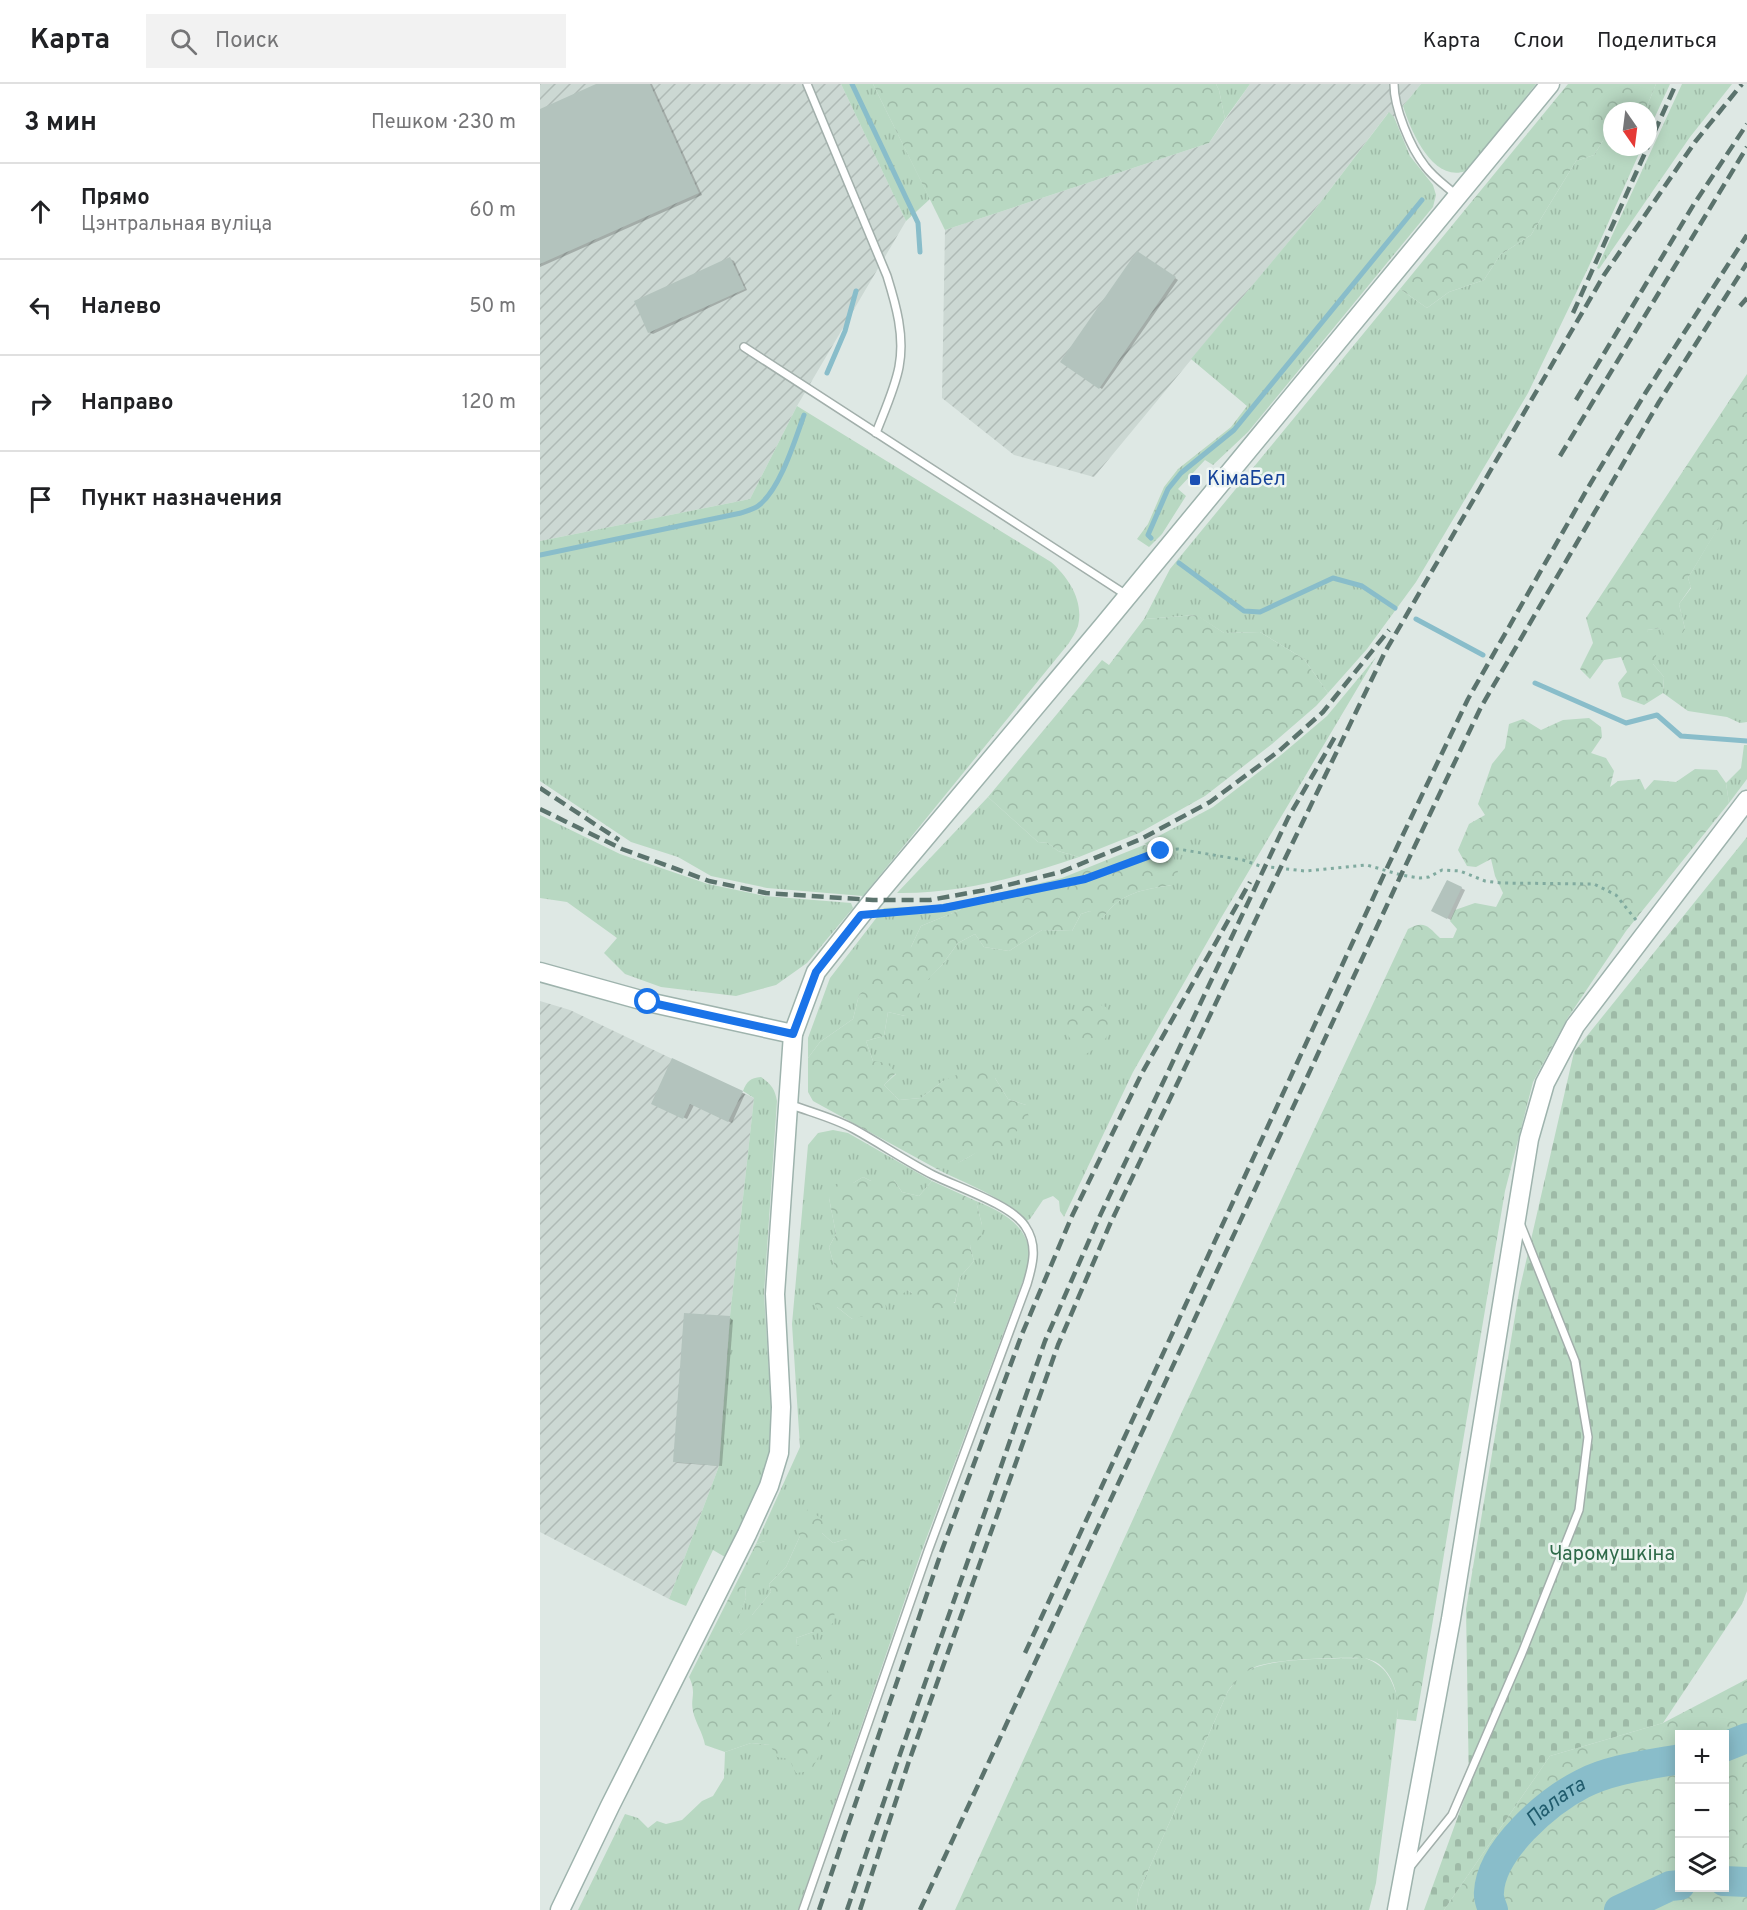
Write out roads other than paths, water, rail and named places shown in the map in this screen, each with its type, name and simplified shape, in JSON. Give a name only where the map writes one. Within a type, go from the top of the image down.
[{"type":"street","points":[[560,1910],[747,1534],[769,1486],[779,1453],[782,1407],[775,1294],[793,1034],[816,972],[1550,84]]},
{"type":"street","points":[[1396,1910],[1405,1874],[1451,1619],[1529,1139],[1545,1083],[1575,1026],[1747,800]]},
{"type":"street","points":[[540,972],[648,1002],[793,1034]]},
{"type":"lane","points":[[807,84],[887,276],[897,307],[900,335],[899,367],[876,433]]},
{"type":"lane","points":[[1394,84],[1397,109],[1409,138],[1425,166],[1458,197]]},
{"type":"lane","points":[[744,346],[1128,596]]},
{"type":"lane","points":[[789,1104],[851,1128],[933,1175],[1017,1216],[1025,1225],[1034,1250],[1027,1284],[928,1551],[803,1910]]},
{"type":"lane","points":[[1405,1874],[1452,1815],[1522,1653],[1579,1510],[1588,1437],[1575,1361],[1516,1212]]},
{"type":"waterway","points":[[852,84],[918,223],[920,252]]},
{"type":"waterway","points":[[1151,538],[1148,535],[1168,489],[1181,473],[1234,430],[1422,200]]},
{"type":"waterway","points":[[827,373],[845,331],[856,291]]},
{"type":"waterway","points":[[540,555],[741,513],[758,506],[766,499],[780,477],[804,415]]},
{"type":"waterway","points":[[1179,563],[1244,611],[1260,612],[1333,578],[1362,586],[1395,608]]},
{"type":"waterway","points":[[1416,619],[1483,655]]},
{"type":"waterway","points":[[1535,683],[1626,723],[1657,715],[1681,736],[1747,741]]},
{"type":"waterway","name":"Палата","points":[[1729,1745],[1747,1738]]},
{"type":"waterway","name":"Палата","points":[[1493,1910],[1489,1892],[1492,1876],[1499,1860],[1510,1844],[1538,1815],[1568,1792],[1593,1779],[1630,1768],[1675,1760]]},
{"type":"waterway","name":"Палата","points":[[1729,1881],[1747,1882]]},
{"type":"waterway","name":"Палата","points":[[1619,1910],[1675,1886]]},
{"type":"railway","points":[[1573,313],[1676,84]]},
{"type":"railway","points":[[860,1910],[908,1764],[1058,1345],[1110,1224],[1280,869],[1385,652],[1604,275],[1695,142],[1742,84]]},
{"type":"railway","points":[[1576,400],[1694,204],[1747,124]]},
{"type":"railway","points":[[1560,456],[1747,147]]},
{"type":"railway","points":[[1025,1653],[1386,870],[1468,699],[1589,486],[1646,392],[1747,235]]},
{"type":"railway","points":[[920,1910],[1481,707],[1659,402],[1747,263]]},
{"type":"railway","points":[[1740,306],[1747,298]]},
{"type":"railway","points":[[540,809],[622,849],[709,881],[766,893],[873,900],[930,900],[991,889],[1061,872],[1141,839],[1210,802],[1279,751],[1323,712],[1389,630]]},
{"type":"railway","points":[[847,1910],[1045,1341],[1098,1220],[1288,818],[1336,735]]},
{"type":"railway","points":[[540,788],[619,840]]},
{"type":"railway","points":[[819,1910],[942,1550],[1022,1334],[1072,1216],[1142,1073],[1250,882]]},
{"type":"place","name":"КімаБел","points":[[1195,480]]},
{"type":"park label","name":"Чаромушкіна","points":[[1612,1555]]}]
